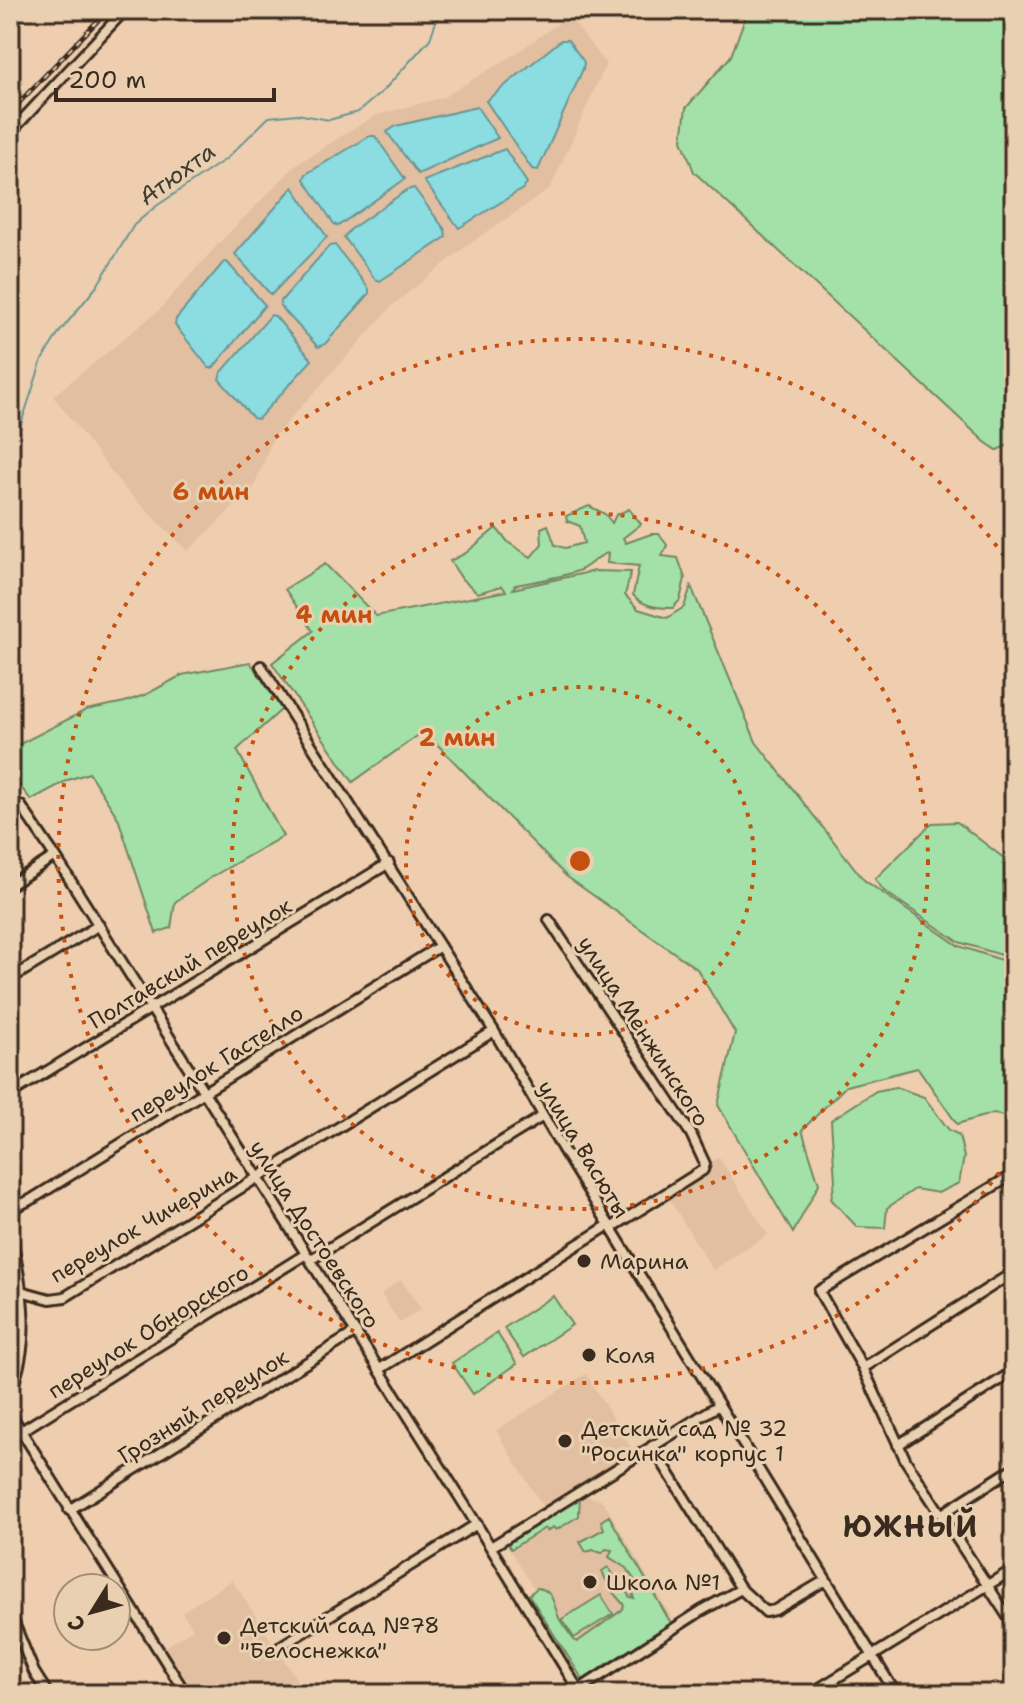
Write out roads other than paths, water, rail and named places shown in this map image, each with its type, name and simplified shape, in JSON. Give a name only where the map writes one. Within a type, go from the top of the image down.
[{"type":"street","points":[[10,133],[125,10]]},
{"type":"street","name":"улица Васюты","points":[[261,666],[494,1031],[610,1227],[896,1694]]},
{"type":"street","name":"улица Достоевского","points":[[10,800],[21,806],[99,925],[477,1524],[577,1693]]},
{"type":"street","points":[[10,885],[55,856]]},
{"type":"street","name":"Полтавский переулок","points":[[10,1094],[389,863]]},
{"type":"street","name":"улица Менжинского","points":[[549,920],[691,1134],[705,1164],[703,1170],[610,1227]]},
{"type":"street","points":[[10,979],[99,925]]},
{"type":"street","name":"переулок Гастелло","points":[[10,1210],[440,946]]},
{"type":"street","name":"переулок Чичерина","points":[[10,1288],[50,1299],[65,1297],[494,1031]]},
{"type":"street","name":"переулок Обнорского","points":[[10,1438],[543,1116]]},
{"type":"street","points":[[1014,1174],[819,1291],[863,1368],[898,1445],[1014,1626]]},
{"type":"street","points":[[380,1369],[610,1227]]},
{"type":"street","points":[[10,1228],[21,1289],[25,1338],[20,1369],[10,1393]]},
{"type":"street","points":[[863,1368],[1014,1272]]},
{"type":"street","name":"Грозный переулок","points":[[69,1510],[356,1332]]},
{"type":"street","points":[[898,1445],[1014,1371]]},
{"type":"street","points":[[491,1547],[719,1405]]},
{"type":"street","points":[[10,1413],[186,1694]]},
{"type":"street","points":[[652,1446],[741,1589],[766,1612],[775,1610],[826,1580]]},
{"type":"street","points":[[942,1514],[1014,1468]]},
{"type":"street","points":[[281,1646],[477,1524]]},
{"type":"street","points":[[810,1694],[1014,1569]]},
{"type":"street","points":[[577,1693],[701,1611],[741,1589]]},
{"type":"street","points":[[10,1613],[34,1672],[48,1694]]},
{"type":"water","points":[[561,40],[568,40],[584,62],[583,69],[538,170],[532,169],[486,101]]},
{"type":"water","points":[[477,107],[498,138],[418,174],[387,132],[396,126]]},
{"type":"water","points":[[370,136],[375,136],[405,179],[338,226],[304,179],[306,174]]},
{"type":"water","points":[[505,149],[527,183],[524,188],[459,228],[424,181]]},
{"type":"water","points":[[293,187],[327,237],[271,295],[235,254]]},
{"type":"water","points":[[414,188],[445,230],[446,237],[380,281],[375,279],[344,237],[351,229]]},
{"type":"water","points":[[335,245],[369,289],[369,294],[325,344],[318,347],[280,306],[329,246]]},
{"type":"water","points":[[227,262],[265,305],[213,368],[209,368],[175,325],[176,319]]},
{"type":"water","points":[[271,315],[312,360],[258,419],[253,418],[219,379]]},
{"type":"waterway","name":"Атюхта","points":[[10,458],[42,360],[58,334],[97,286],[134,225],[226,159],[269,117],[297,114],[329,120],[358,112],[384,90],[430,39],[440,10]]},
{"type":"railway","points":[[10,112],[108,10]]},
{"type":"place","name":"Марина","points":[[584,1261]]},
{"type":"place","name":"Коля","points":[[589,1355]]},
{"type":"place","name":"Детский сад № 32 \"Росинка\" корпус 1","points":[[565,1441]]},
{"type":"place","name":"Школа №1","points":[[590,1582]]},
{"type":"place","name":"Детский сад №78 \"Белоснежка\"","points":[[224,1638]]},
{"type":"district","name":"ЮЖНЫЙ","points":[[911,1527]]}]
